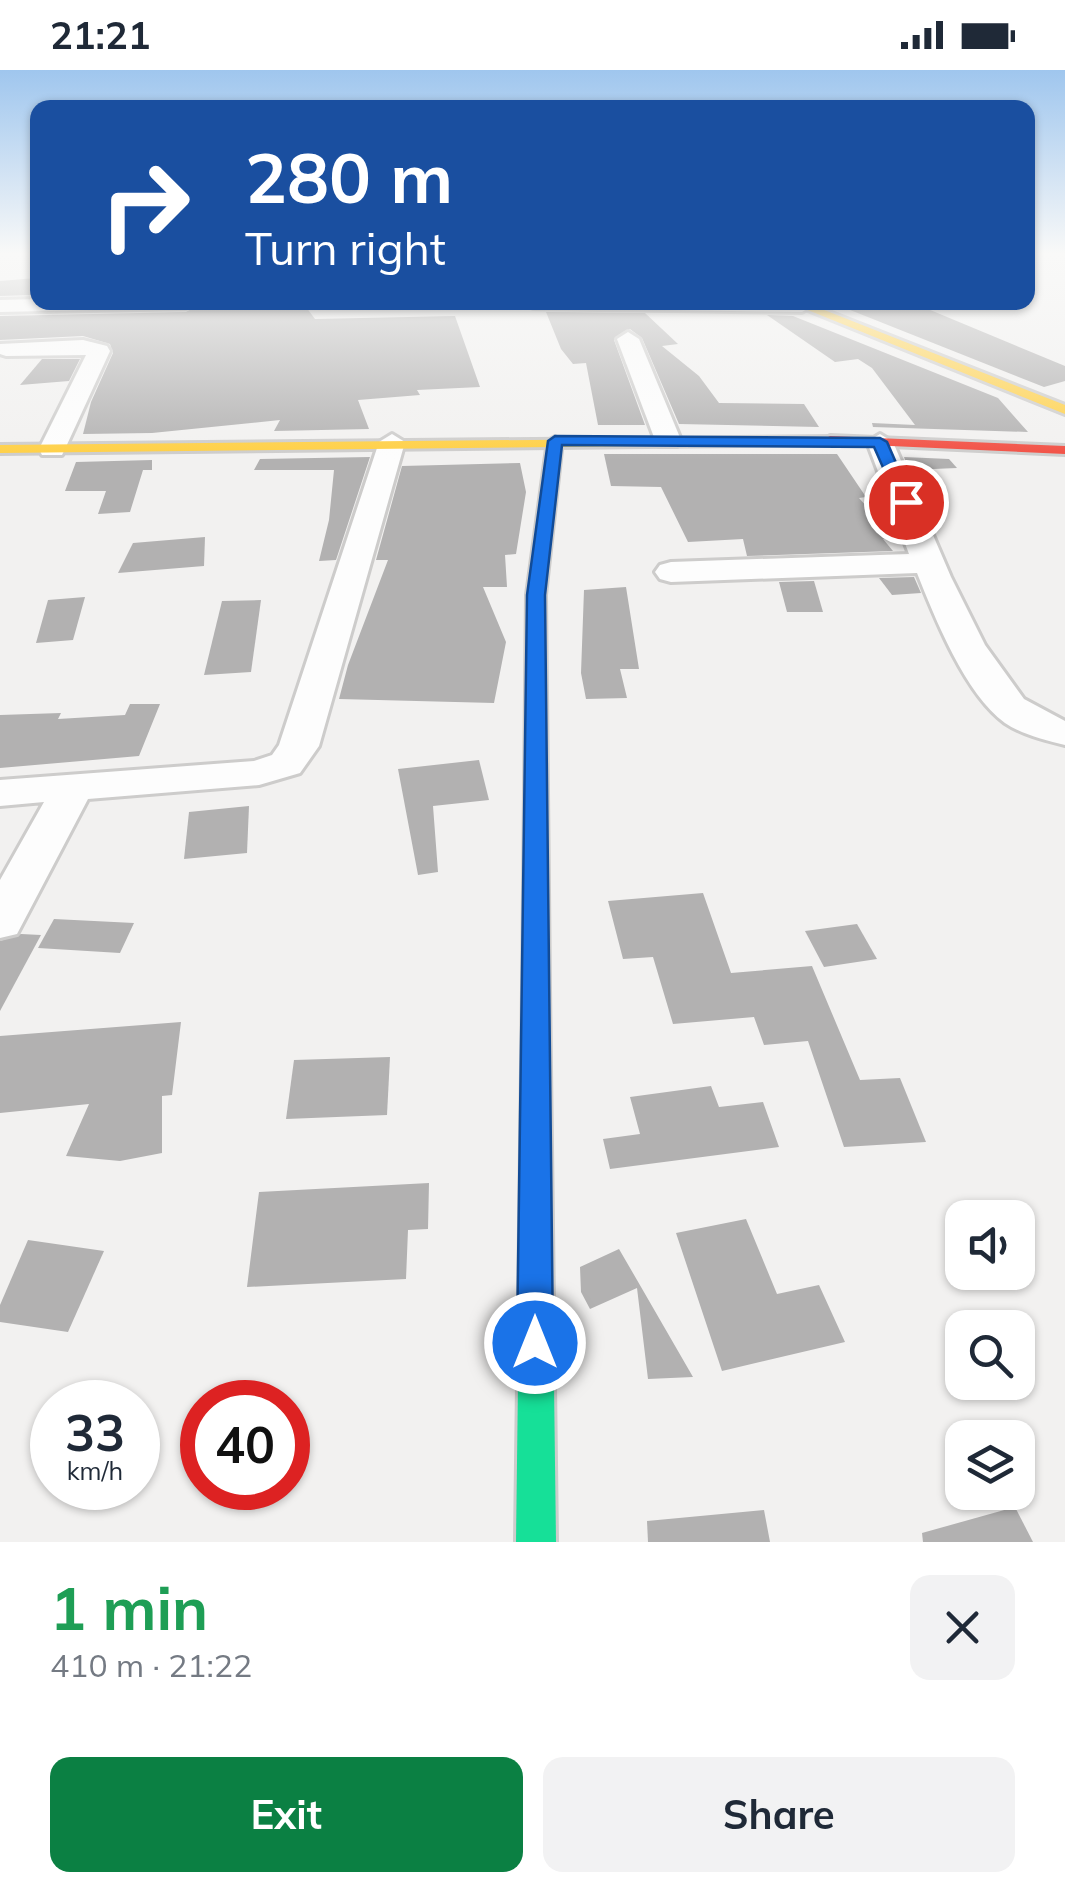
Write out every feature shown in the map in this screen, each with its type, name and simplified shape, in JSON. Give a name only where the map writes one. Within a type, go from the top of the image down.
[{"type":"street","points":[[845,323],[1065,410]]},
{"type":"street","points":[[628,339],[668,440]]},
{"type":"street","points":[[6,348],[83,347],[99,351],[52,449]]},
{"type":"street","points":[[0,449],[668,440],[880,442],[1065,450]]},
{"type":"street","points":[[536,1542],[536,595],[555,441]]},
{"type":"street","points":[[0,794],[246,774],[286,764],[299,746],[392,442]]},
{"type":"street","points":[[880,442],[962,634],[1004,701],[1020,716],[1065,734]]},
{"type":"street","points":[[671,572],[932,563]]},
{"type":"street","points":[[0,922],[73,788]]},
{"type":"building","points":[[0,323],[457,323],[480,387],[417,390],[420,395],[358,400],[369,429],[274,431],[280,420],[152,433],[83,434],[91,402],[113,353],[110,344],[83,336],[0,340]]},
{"type":"building","points":[[550,323],[655,323],[678,344],[662,346],[699,376],[719,403],[804,404],[819,427],[679,424],[642,338],[630,329],[614,340],[645,425],[598,425],[586,363],[573,364],[561,349]]},
{"type":"building","points":[[778,323],[810,323],[998,398],[1028,432],[873,427],[872,423],[915,425],[872,368],[858,359],[835,362]]},
{"type":"building","points":[[882,323],[961,323],[1065,366],[1065,381],[1044,387]]},
{"type":"building","points":[[42,359],[80,359],[69,381],[20,385]]},
{"type":"building","points":[[604,454],[837,454],[866,497],[859,498],[895,538],[883,539],[893,551],[747,556],[743,539],[688,542],[661,487],[611,486]]},
{"type":"building","points":[[370,457],[336,560],[319,561],[329,520],[334,470],[254,470],[260,459]]},
{"type":"building","points":[[904,457],[949,459],[957,468],[909,470]]},
{"type":"building","points":[[152,460],[152,470],[143,470],[130,512],[98,514],[106,491],[65,491],[76,462]]},
{"type":"building","points":[[520,463],[526,492],[516,554],[505,555],[507,587],[483,587],[506,642],[494,703],[339,699],[388,560],[376,560],[402,466]]},
{"type":"building","points":[[205,537],[204,566],[118,573],[133,543]]},
{"type":"building","points":[[914,577],[921,593],[892,595],[879,578]]},
{"type":"building","points":[[814,581],[823,612],[787,612],[779,582]]},
{"type":"building","points":[[626,587],[639,669],[620,669],[627,698],[586,699],[581,673],[584,590]]},
{"type":"building","points":[[85,597],[73,640],[36,643],[48,600]]},
{"type":"building","points":[[261,600],[251,672],[204,675],[222,601]]},
{"type":"building","points":[[130,704],[160,704],[139,756],[0,768],[0,715],[61,713],[58,719],[125,715]]},
{"type":"building","points":[[479,760],[489,800],[433,806],[438,872],[418,875],[398,769]]},
{"type":"building","points":[[249,806],[247,853],[184,859],[189,812]]},
{"type":"building","points":[[703,893],[731,973],[812,966],[860,1080],[900,1078],[926,1142],[844,1147],[808,1041],[764,1045],[754,1017],[673,1024],[653,957],[623,959],[608,901]]},
{"type":"building","points":[[54,919],[134,923],[120,953],[38,948]]},
{"type":"building","points":[[857,924],[877,959],[824,967],[805,931]]},
{"type":"building","points":[[21,934],[41,935],[0,1011],[0,941]]},
{"type":"building","points":[[181,1022],[172,1095],[162,1096],[162,1153],[120,1161],[66,1156],[89,1104],[0,1113],[0,1036]]},
{"type":"building","points":[[390,1057],[387,1115],[286,1119],[294,1060]]},
{"type":"building","points":[[711,1086],[719,1107],[763,1102],[779,1147],[610,1169],[603,1139],[640,1134],[630,1097]]},
{"type":"building","points":[[429,1183],[428,1229],[408,1230],[406,1279],[247,1287],[259,1192]]},
{"type":"building","points":[[746,1219],[777,1294],[819,1285],[845,1342],[722,1371],[676,1233]]},
{"type":"building","points":[[28,1240],[104,1251],[68,1332],[0,1322],[0,1305]]},
{"type":"building","points":[[619,1249],[693,1377],[648,1379],[637,1288],[590,1309],[581,1292],[580,1267]]},
{"type":"building","points":[[764,1510],[770,1542],[648,1542],[647,1521]]},
{"type":"building","points":[[1017,1510],[1033,1542],[923,1542],[922,1533]]},
{"type":"traffic: fast","points":[[536,989],[536,1542]]},
{"type":"traffic: slow","points":[[845,323],[1065,410]]},
{"type":"traffic: slow","points":[[0,449],[830,440]]},
{"type":"traffic: jam","points":[[830,440],[1065,450]]},
{"type":"traffic: jam","points":[[536,989],[536,595],[555,441]]},
{"type":"route","points":[[535,1343],[536,595],[555,441],[880,442],[906,502]]}]
